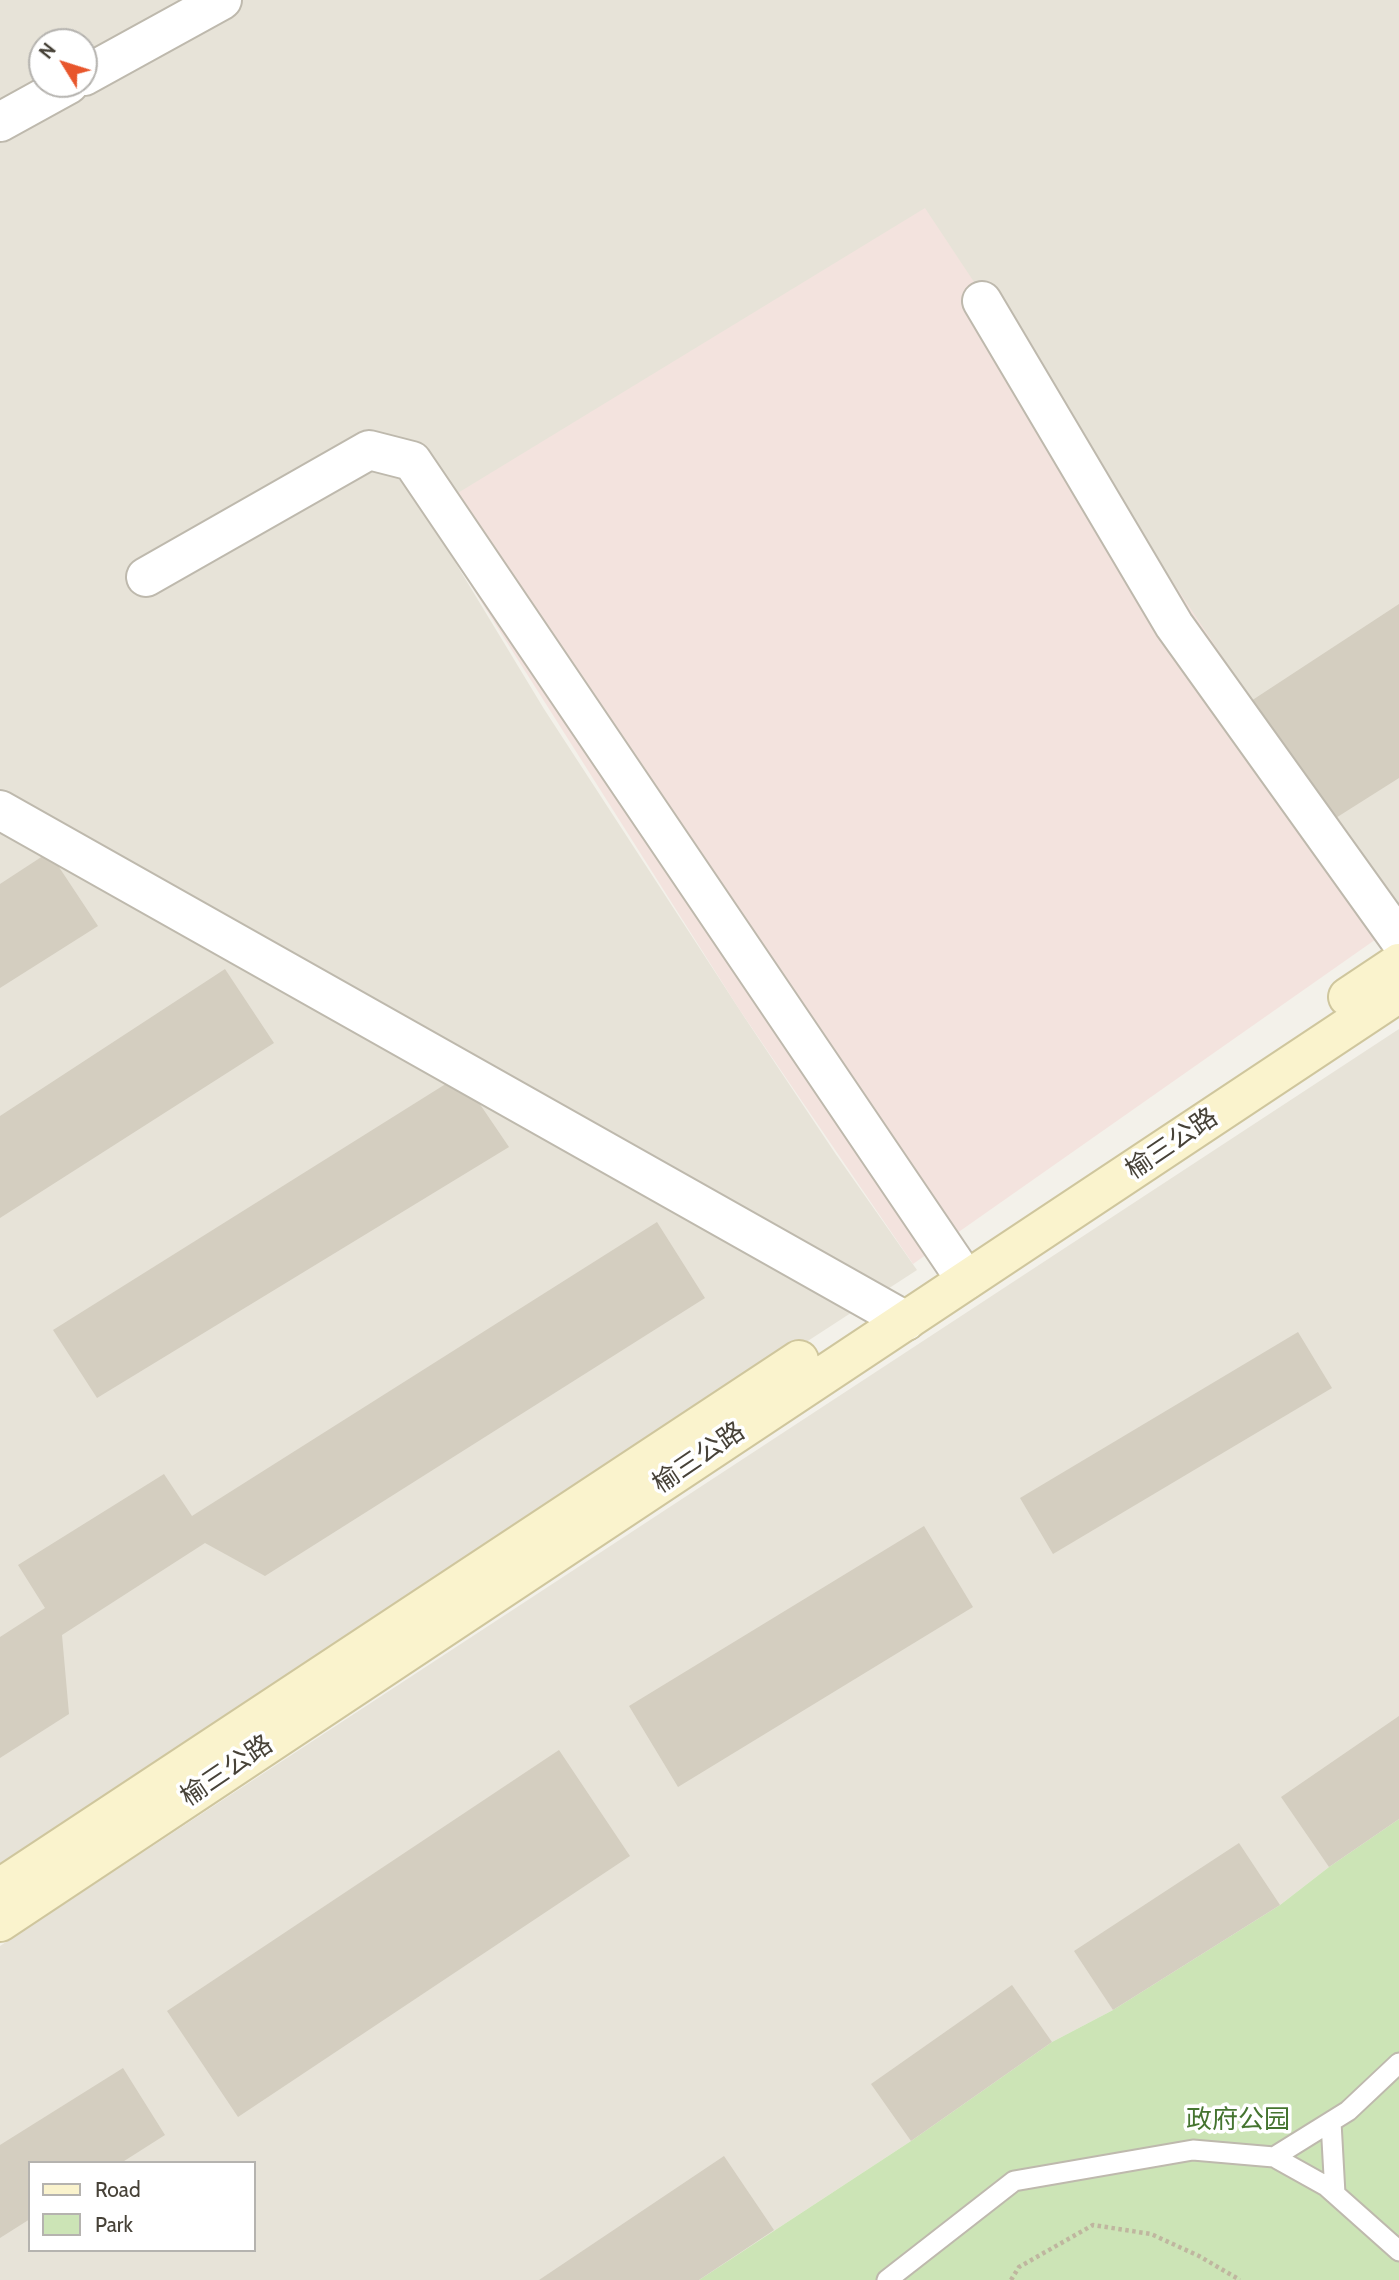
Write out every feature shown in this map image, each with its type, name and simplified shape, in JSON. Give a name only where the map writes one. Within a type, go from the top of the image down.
[{"type":"main road","name":"榆三公路","points":[[959,1270],[1399,963]]},
{"type":"main road","name":"榆三公路","points":[[0,1888],[959,1270],[1399,993]]},
{"type":"main road","name":"榆三公路","points":[[0,1922],[892,1314]]},
{"type":"street","points":[[98,68],[222,0]]},
{"type":"street","points":[[0,122],[44,98]]},
{"type":"street","points":[[982,301],[1174,625],[1399,939]]},
{"type":"street","points":[[146,577],[369,450],[412,461],[959,1270]]},
{"type":"street","points":[[0,810],[892,1314]]},
{"type":"lane","points":[[1274,2157],[1348,2111],[1399,2063]]},
{"type":"lane","points":[[1331,2122],[1335,2194]]},
{"type":"lane","points":[[887,2280],[1014,2181],[1193,2150],[1274,2157],[1326,2186],[1399,2251]]},
{"type":"path","points":[[1011,2280],[1019,2267],[1093,2225],[1151,2234],[1199,2256],[1240,2280]]},
{"type":"shaded area","points":[[0,0],[1399,0],[1399,923],[982,301],[426,514],[544,709],[745,1018],[917,1270],[0,1866]]},
{"type":"shaded area","points":[[925,208],[1399,923],[913,1264],[739,1009],[425,513]]},
{"type":"shaded area","points":[[1399,1029],[1399,1819],[1280,1905],[1113,2010],[1052,2042],[911,2141],[699,2280],[0,2280],[0,1946]]},
{"type":"green space","name":"政府公园","points":[[1399,1819],[1399,2280],[699,2280],[911,2141],[1052,2042],[1113,2010],[1280,1905]]},
{"type":"building","points":[[1399,604],[1399,778],[1331,821],[1251,701]]},
{"type":"building","points":[[49,852],[98,926],[0,988],[0,884]]},
{"type":"building","points":[[225,969],[274,1043],[0,1218],[0,1116]]},
{"type":"building","points":[[460,1075],[509,1147],[97,1398],[53,1330]]},
{"type":"building","points":[[657,1222],[705,1298],[265,1576],[205,1543],[62,1635],[69,1714],[0,1758],[0,1637],[45,1608],[18,1565],[164,1474],[192,1516]]},
{"type":"building","points":[[1298,1332],[1332,1388],[1053,1554],[1020,1498]]},
{"type":"building","points":[[924,1526],[973,1607],[678,1787],[629,1706]]},
{"type":"building","points":[[1399,1716],[1399,1819],[1329,1867],[1281,1797]]},
{"type":"building","points":[[559,1750],[630,1856],[238,2117],[167,2011]]},
{"type":"building","points":[[1239,1843],[1280,1905],[1113,2010],[1074,1951]]},
{"type":"building","points":[[1012,1985],[1052,2042],[911,2141],[871,2084]]},
{"type":"building","points":[[123,2068],[165,2135],[124,2161],[28,2161],[28,2220],[0,2238],[0,2145]]},
{"type":"building","points":[[724,2156],[774,2230],[699,2280],[539,2280]]}]
